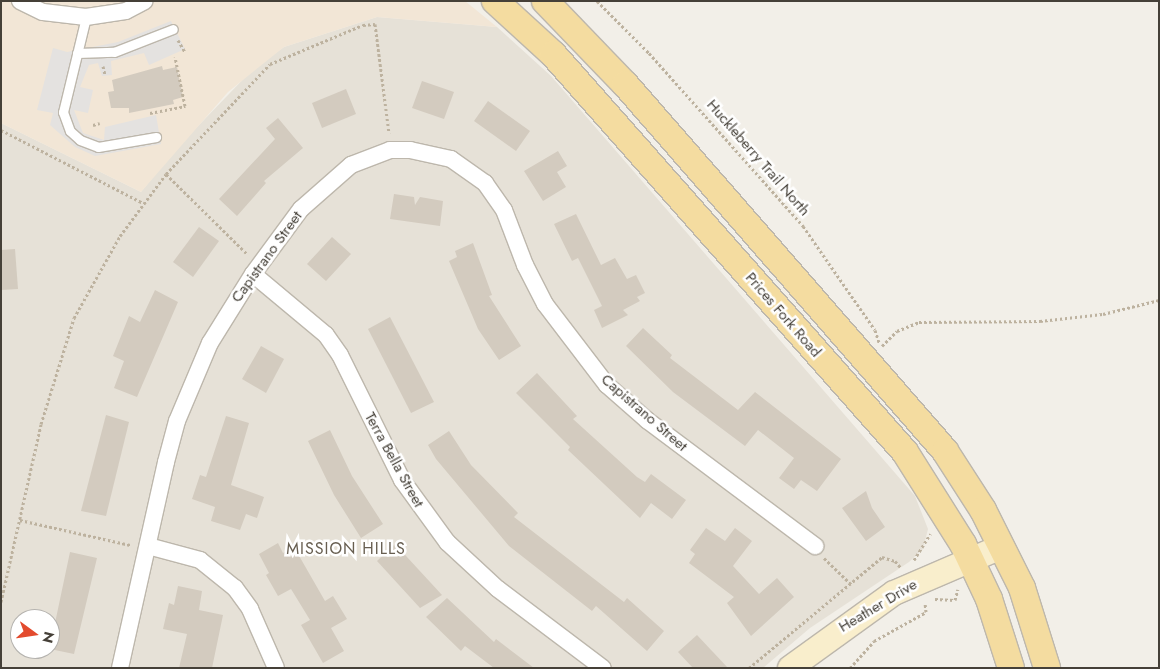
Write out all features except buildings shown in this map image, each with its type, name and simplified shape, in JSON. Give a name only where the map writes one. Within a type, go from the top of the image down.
[{"type":"main road","name":"Prices Fork Road","points":[[495,1],[553,54],[881,423],[930,487],[971,560],[999,626],[1011,668]]},
{"type":"main road","points":[[545,1],[625,84],[874,354],[946,451],[1001,547],[1033,618],[1047,668]]},
{"type":"street","points":[[20,1],[52,14],[86,17],[126,11],[145,1]]},
{"type":"street","name":"Capistrano Street","points":[[120,668],[166,462],[188,392],[210,343],[253,274],[290,222],[322,188],[351,165],[390,150],[410,150],[451,160],[485,183],[504,210],[525,265],[545,304],[607,385],[648,421],[814,546]]},
{"type":"street","name":"Terra Bella Street","points":[[253,274],[326,335],[340,355],[402,480],[447,542],[498,589],[603,668]]},
{"type":"street","points":[[148,546],[200,560],[235,588],[250,609],[276,668]]},
{"type":"street","name":"Heather Drive","points":[[790,668],[873,605],[1001,547]]},
{"type":"lane","points":[[86,17],[63,112],[70,130],[80,140],[98,147],[156,137]]},
{"type":"lane","points":[[78,53],[114,52],[173,29]]},
{"type":"path","name":"Huckleberry Trail North","points":[[597,1],[655,60],[803,226],[875,330],[874,354]]},
{"type":"path","points":[[1,602],[40,424],[74,318],[120,236],[166,174],[270,64],[375,24],[390,150]]},
{"type":"path","points":[[150,113],[185,106],[175,57]]},
{"type":"path","points":[[93,125],[100,123]]},
{"type":"path","points":[[1,130],[143,203]]},
{"type":"path","points":[[166,174],[247,252]]},
{"type":"path","points":[[874,354],[897,331],[919,322],[1040,321],[1103,314],[1159,300]]},
{"type":"path","points":[[20,520],[148,546]]},
{"type":"path","points":[[749,668],[852,585],[857,575],[882,557],[895,561],[902,569],[918,557],[930,534]]},
{"type":"path","points":[[828,564],[852,585]]},
{"type":"path","points":[[850,668],[874,641],[926,612],[923,604],[939,598],[955,600],[958,587]]},
{"type":"shaded area","points":[[1,1],[465,1],[497,27],[377,17],[284,47],[228,92],[141,192],[1,123]]},
{"type":"shaded area","points":[[377,17],[497,27],[551,76],[915,496],[928,529],[923,549],[909,562],[810,628],[763,668],[1,668],[1,123],[141,192],[174,151],[254,68],[284,47]]},
{"type":"shaded area","points":[[171,21],[185,49],[149,65],[144,53],[111,61],[112,75],[102,76],[98,63],[89,65],[80,87],[93,90],[88,113],[74,110],[83,133],[104,140],[105,127],[156,115],[161,144],[95,156],[75,147],[50,125],[53,113],[37,110],[53,48],[67,52],[118,42]]},
{"type":"district","name":"MISSION HILLS","points":[[346,549]]}]
